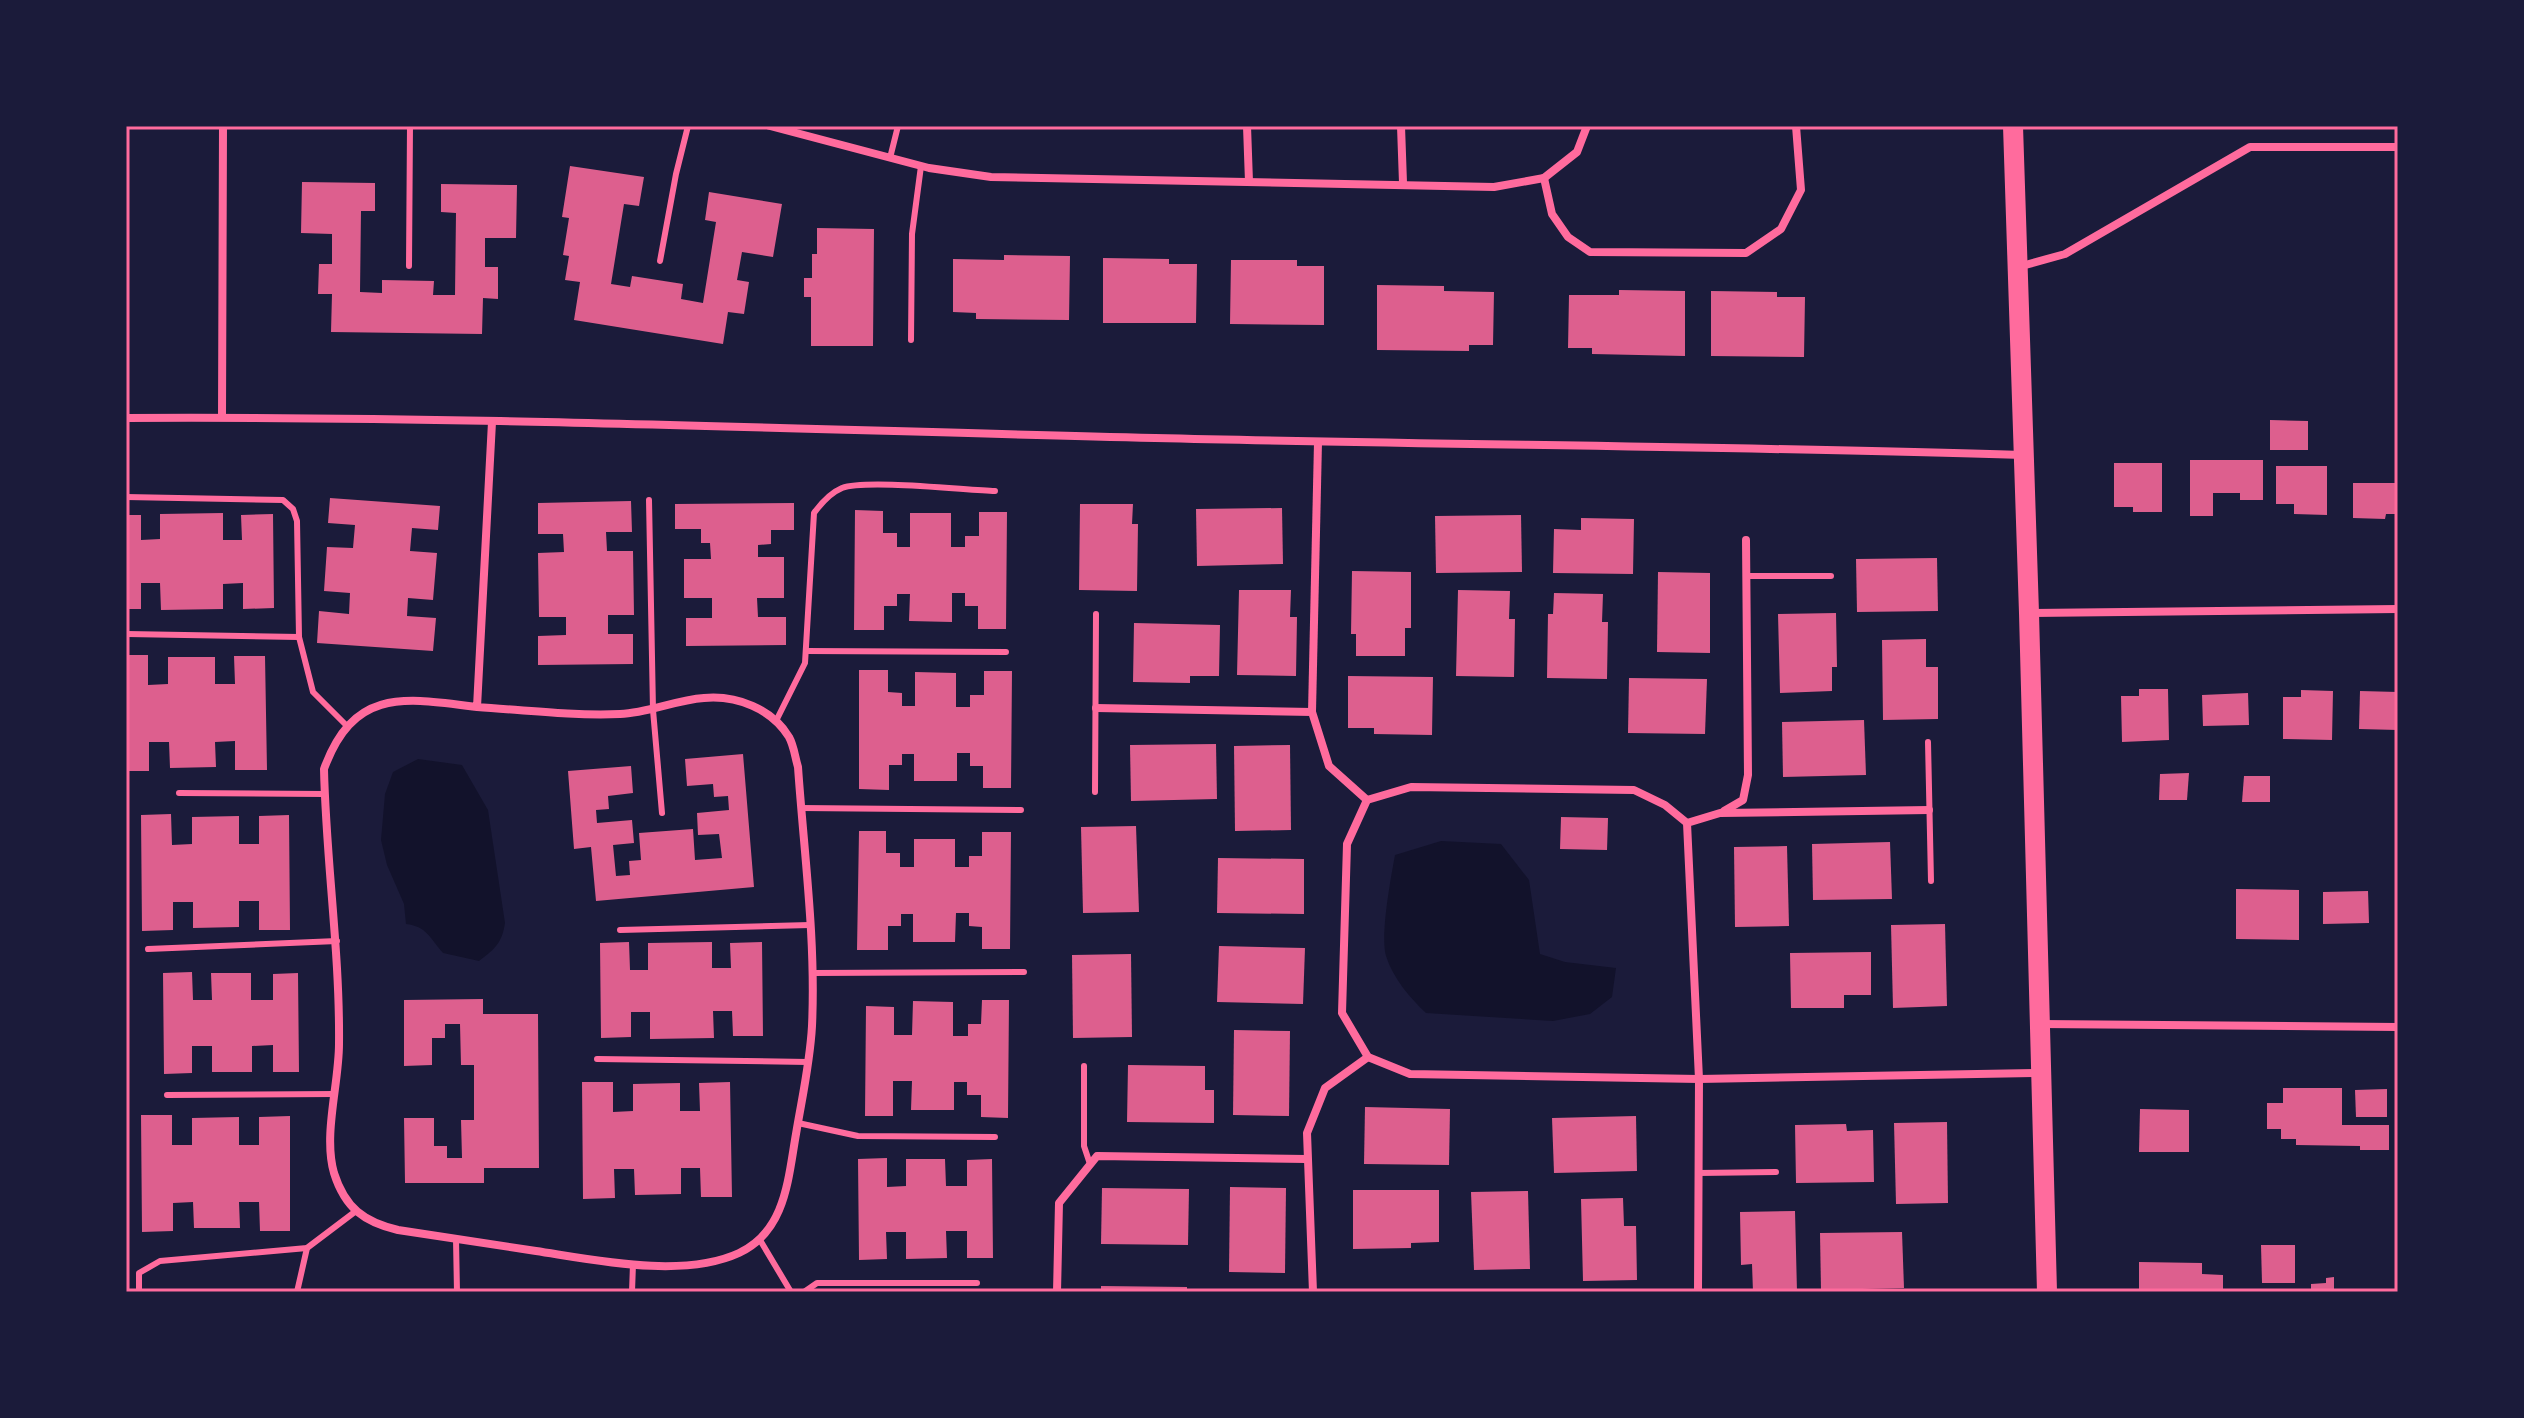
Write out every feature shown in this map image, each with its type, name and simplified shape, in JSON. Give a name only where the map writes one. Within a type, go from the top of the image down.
[{"type":"main road","points":[[2013,126],[2047,1292]]},
{"type":"street","points":[[222,417],[223,126]]},
{"type":"street","points":[[770,126],[921,166],[991,177],[1494,187],[1544,178],[1577,152],[1587,126]]},
{"type":"street","points":[[1247,126],[1249,182]]},
{"type":"street","points":[[1401,126],[1403,183]]},
{"type":"street","points":[[1544,178],[1552,214],[1568,237],[1590,252],[1746,253],[1781,229],[1801,190],[1796,126]]},
{"type":"street","points":[[2017,268],[2065,254],[2250,147],[2398,147]]},
{"type":"street","points":[[126,418],[492,422],[2023,455]]},
{"type":"street","points":[[477,707],[492,422]]},
{"type":"street","points":[[1318,442],[1312,712],[1329,766],[1367,800]]},
{"type":"street","points":[[1687,823],[1720,813],[1743,800],[1748,775],[1746,540]]},
{"type":"street","points":[[2029,613],[2398,609]]},
{"type":"street","points":[[703,698],[731,699],[757,707],[777,719],[791,741],[798,767],[810,925],[812,1028],[787,1189],[775,1223],[760,1240],[738,1253],[708,1262],[633,1264],[456,1239],[373,1224],[356,1211],[342,1192],[334,1171],[331,1148],[339,1048],[337,941],[324,769],[332,746],[347,726],[365,710],[388,702],[415,701],[477,707],[617,714],[653,710],[703,698]]},
{"type":"street","points":[[1096,708],[1312,712]]},
{"type":"street","points":[[1698,1292],[1699,1079],[1687,823],[1665,805],[1634,790],[1411,787],[1367,800],[1347,844],[1342,1013],[1368,1057],[1410,1074],[1699,1079],[2041,1073]]},
{"type":"street","points":[[1720,813],[1929,810]]},
{"type":"street","points":[[2040,1024],[2398,1027]]},
{"type":"street","points":[[1313,1292],[1307,1133],[1325,1088],[1368,1057]]},
{"type":"street","points":[[1057,1292],[1059,1203],[1097,1156],[1306,1159]]},
{"type":"lane","points":[[409,266],[410,126]]},
{"type":"lane","points":[[660,261],[688,126]]},
{"type":"lane","points":[[890,158],[898,126]]},
{"type":"lane","points":[[911,340],[912,234],[921,166]]},
{"type":"lane","points":[[777,719],[805,663],[814,513],[825,498],[844,487],[871,485],[995,491]]},
{"type":"lane","points":[[126,497],[283,500],[293,509],[297,521],[299,637],[313,692],[347,726]]},
{"type":"lane","points":[[649,500],[653,710],[662,813]]},
{"type":"lane","points":[[1747,576],[1831,576]]},
{"type":"lane","points":[[1095,792],[1096,614]]},
{"type":"lane","points":[[127,634],[299,637]]},
{"type":"lane","points":[[806,651],[1006,652]]},
{"type":"lane","points":[[1928,742],[1931,881]]},
{"type":"lane","points":[[179,793],[324,794]]},
{"type":"lane","points":[[801,808],[1021,810]]},
{"type":"lane","points":[[620,930],[810,925]]},
{"type":"lane","points":[[148,949],[337,941]]},
{"type":"lane","points":[[812,973],[1024,972]]},
{"type":"lane","points":[[597,1059],[808,1062]]},
{"type":"lane","points":[[1084,1066],[1084,1146],[1090,1164]]},
{"type":"lane","points":[[167,1095],[335,1094]]},
{"type":"lane","points":[[798,1123],[858,1136],[995,1137]]},
{"type":"lane","points":[[1698,1173],[1776,1172]]},
{"type":"lane","points":[[139,1292],[139,1273],[160,1261],[307,1248],[356,1211]]},
{"type":"lane","points":[[456,1239],[457,1292]]},
{"type":"lane","points":[[760,1240],[791,1292]]},
{"type":"lane","points":[[297,1292],[307,1248]]},
{"type":"lane","points":[[632,1292],[633,1264]]},
{"type":"lane","points":[[804,1292],[817,1283],[977,1283]]},
{"type":"shaded area","points":[[418,759],[462,765],[488,810],[505,923],[497,945],[479,961],[443,953],[423,930],[406,924],[404,904],[387,865],[381,840],[385,794],[393,772]]},
{"type":"shaded area","points":[[1441,841],[1501,844],[1529,880],[1540,954],[1565,962],[1616,968],[1612,997],[1590,1014],[1553,1021],[1426,1013],[1403,987],[1389,964],[1384,947],[1385,921],[1395,855]]},
{"type":"building","points":[[570,166],[644,177],[639,206],[624,204],[611,284],[630,287],[632,276],[683,284],[681,299],[703,303],[716,222],[705,220],[709,192],[782,204],[773,257],[742,252],[737,280],[749,282],[744,314],[728,312],[723,344],[574,320],[580,282],[565,280],[569,256],[563,255],[569,218],[562,217]]},
{"type":"building","points":[[302,182],[375,183],[375,211],[361,211],[360,292],[382,293],[382,280],[434,281],[433,295],[455,295],[456,213],[441,212],[441,184],[517,185],[516,238],[485,238],[485,267],[498,267],[498,299],[483,298],[482,334],[331,332],[332,294],[318,294],[319,264],[332,264],[332,234],[301,233]]},
{"type":"building","points":[[817,228],[874,229],[873,346],[811,346],[811,297],[804,297],[804,278],[812,278],[812,254],[817,254]]},
{"type":"building","points":[[1004,255],[1070,256],[1069,320],[976,319],[976,313],[953,312],[953,259],[1004,260]]},
{"type":"building","points":[[1103,258],[1169,259],[1169,264],[1197,264],[1196,323],[1103,323]]},
{"type":"building","points":[[1231,260],[1297,260],[1297,266],[1324,266],[1324,325],[1230,324]]},
{"type":"building","points":[[1377,285],[1444,286],[1444,291],[1494,292],[1493,345],[1469,345],[1469,351],[1377,350]]},
{"type":"building","points":[[1619,290],[1685,291],[1685,356],[1592,354],[1592,348],[1568,348],[1569,295],[1619,295]]},
{"type":"building","points":[[1711,291],[1777,292],[1777,297],[1805,297],[1804,357],[1711,356]]},
{"type":"building","points":[[2270,420],[2308,421],[2308,450],[2270,450]]},
{"type":"building","points":[[2190,460],[2263,460],[2263,500],[2240,500],[2240,493],[2213,493],[2213,516],[2190,516]]},
{"type":"building","points":[[2114,463],[2162,463],[2162,512],[2133,512],[2133,507],[2114,507]]},
{"type":"building","points":[[2276,466],[2327,466],[2327,515],[2294,514],[2294,504],[2276,504]]},
{"type":"building","points":[[2353,483],[2398,483],[2398,514],[2386,514],[2385,519],[2353,518]]},
{"type":"building","points":[[330,498],[440,506],[438,530],[412,528],[410,551],[437,553],[433,600],[408,598],[407,616],[436,618],[433,651],[317,643],[319,611],[349,614],[350,593],[324,591],[327,547],[353,548],[355,525],[328,523]]},
{"type":"building","points":[[631,501],[632,532],[606,532],[607,551],[633,551],[634,615],[608,615],[608,634],[633,634],[633,664],[538,665],[538,636],[566,635],[566,617],[539,617],[538,553],[564,552],[563,534],[538,534],[538,503]]},
{"type":"building","points":[[794,503],[794,530],[771,530],[771,544],[758,545],[758,557],[784,557],[784,598],[757,598],[758,617],[786,617],[786,645],[686,646],[686,618],[712,618],[712,598],[684,598],[684,559],[711,559],[710,543],[701,543],[701,529],[675,529],[675,504]]},
{"type":"building","points":[[1080,504],[1133,504],[1132,524],[1138,524],[1137,591],[1079,590]]},
{"type":"building","points":[[1282,508],[1283,564],[1197,566],[1196,509]]},
{"type":"building","points":[[855,510],[883,511],[883,533],[897,533],[897,547],[910,547],[910,513],[951,513],[951,547],[965,547],[965,536],[979,536],[979,512],[1007,512],[1006,629],[978,629],[978,606],[965,606],[965,593],[952,593],[952,622],[909,621],[910,594],[897,594],[897,606],[884,606],[884,630],[854,630]]},
{"type":"building","points":[[223,513],[223,540],[242,540],[241,515],[273,514],[274,608],[243,609],[243,583],[223,584],[223,609],[161,610],[160,583],[141,583],[141,609],[126,609],[126,515],[141,515],[141,540],[160,539],[160,514]]},
{"type":"building","points":[[1521,515],[1522,572],[1436,573],[1435,516]]},
{"type":"building","points":[[1581,518],[1634,519],[1633,574],[1553,573],[1554,529],[1581,530]]},
{"type":"building","points":[[1937,558],[1938,611],[1857,612],[1856,559]]},
{"type":"building","points":[[1352,571],[1411,572],[1411,628],[1405,628],[1405,656],[1356,656],[1356,634],[1351,634]]},
{"type":"building","points":[[1658,572],[1710,573],[1710,653],[1657,652]]},
{"type":"building","points":[[1239,590],[1291,590],[1290,617],[1297,617],[1296,676],[1237,675]]},
{"type":"building","points":[[1458,590],[1510,591],[1509,619],[1515,619],[1514,677],[1456,676]]},
{"type":"building","points":[[1554,593],[1603,594],[1602,622],[1608,622],[1607,679],[1547,678],[1548,614],[1553,614]]},
{"type":"building","points":[[1836,613],[1837,667],[1832,667],[1832,691],[1780,693],[1778,614]]},
{"type":"building","points":[[1134,623],[1220,625],[1219,676],[1190,676],[1190,683],[1133,682]]},
{"type":"building","points":[[1926,639],[1926,667],[1938,667],[1938,719],[1883,720],[1882,640]]},
{"type":"building","points":[[126,655],[148,655],[148,685],[168,684],[168,657],[215,657],[215,684],[235,684],[234,656],[265,656],[267,770],[235,770],[235,741],[215,742],[216,767],[170,768],[169,742],[149,742],[149,771],[126,771]]},
{"type":"building","points":[[859,670],[888,670],[888,692],[902,693],[902,706],[915,706],[915,672],[956,673],[956,707],[970,707],[970,695],[984,695],[984,671],[1012,671],[1011,788],[983,788],[983,766],[970,766],[970,753],[957,753],[957,781],[914,781],[914,754],[902,754],[902,765],[889,765],[889,790],[859,789]]},
{"type":"building","points":[[1348,676],[1433,677],[1432,735],[1374,734],[1374,728],[1348,728]]},
{"type":"building","points":[[1629,678],[1707,679],[1705,734],[1628,733]]},
{"type":"building","points":[[2139,689],[2168,689],[2169,740],[2122,742],[2121,696],[2139,696]]},
{"type":"building","points":[[2301,690],[2333,691],[2332,740],[2283,739],[2283,697],[2301,697]]},
{"type":"building","points":[[2360,691],[2398,692],[2398,730],[2359,729]]},
{"type":"building","points":[[2248,693],[2249,725],[2203,726],[2202,695]]},
{"type":"building","points":[[1864,720],[1866,775],[1783,777],[1782,722]]},
{"type":"building","points":[[1216,744],[1217,799],[1131,801],[1130,745]]},
{"type":"building","points":[[1290,745],[1291,830],[1235,831],[1234,746]]},
{"type":"building","points":[[743,754],[754,887],[596,901],[591,847],[574,849],[568,771],[631,766],[633,793],[608,796],[609,809],[596,810],[597,823],[632,820],[634,843],[613,845],[616,876],[630,875],[629,861],[641,860],[639,833],[693,829],[695,860],[722,858],[719,834],[698,835],[697,813],[729,810],[728,796],[714,797],[713,784],[687,786],[685,759]]},
{"type":"building","points":[[2189,773],[2187,800],[2159,800],[2160,774]]},
{"type":"building","points":[[2244,776],[2270,776],[2270,802],[2242,802]]},
{"type":"building","points":[[171,814],[172,845],[192,844],[192,817],[239,816],[239,844],[259,844],[259,816],[289,815],[290,930],[259,930],[259,901],[239,901],[239,927],[193,928],[193,902],[173,902],[173,930],[142,931],[141,815]]},
{"type":"building","points":[[1561,817],[1608,818],[1607,850],[1560,849]]},
{"type":"building","points":[[1136,826],[1139,912],[1083,913],[1081,827]]},
{"type":"building","points":[[859,831],[886,831],[886,853],[900,853],[900,867],[914,867],[914,839],[955,839],[955,867],[969,867],[969,856],[982,856],[982,832],[1011,832],[1010,949],[982,949],[982,927],[969,926],[969,913],[956,913],[955,942],[913,942],[913,914],[901,914],[901,926],[888,926],[888,950],[857,950]]},
{"type":"building","points":[[1890,842],[1892,899],[1813,900],[1812,844]]},
{"type":"building","points":[[1787,846],[1789,926],[1735,927],[1734,847]]},
{"type":"building","points":[[1218,858],[1304,859],[1304,914],[1217,913]]},
{"type":"building","points":[[2236,889],[2299,890],[2299,940],[2236,939]]},
{"type":"building","points":[[2368,891],[2369,923],[2323,924],[2323,892]]},
{"type":"building","points":[[1945,924],[1947,1006],[1893,1008],[1891,925]]},
{"type":"building","points":[[629,942],[630,970],[648,970],[648,943],[712,942],[712,968],[731,968],[730,943],[762,942],[763,1036],[733,1036],[732,1011],[713,1011],[714,1038],[650,1039],[650,1012],[631,1012],[631,1037],[601,1038],[600,943]]},
{"type":"building","points":[[1219,946],[1305,948],[1303,1004],[1217,1002]]},
{"type":"building","points":[[1871,952],[1871,995],[1844,995],[1844,1008],[1791,1008],[1790,953]]},
{"type":"building","points":[[1131,954],[1132,1037],[1073,1038],[1072,955]]},
{"type":"building","points":[[192,972],[193,1000],[212,1000],[211,973],[251,973],[251,1000],[273,1000],[273,974],[298,973],[299,1072],[273,1072],[273,1045],[252,1046],[252,1072],[212,1072],[212,1046],[192,1046],[192,1073],[164,1074],[163,973]]},
{"type":"building","points":[[483,999],[483,1014],[538,1014],[539,1168],[484,1168],[484,1183],[405,1183],[404,1118],[434,1118],[434,1146],[447,1146],[447,1158],[462,1158],[461,1120],[474,1120],[474,1065],[461,1065],[460,1024],[445,1024],[445,1038],[432,1038],[432,1065],[404,1066],[404,1000]]},
{"type":"building","points":[[982,1000],[1009,1000],[1008,1118],[981,1117],[981,1095],[967,1095],[967,1082],[954,1082],[954,1110],[911,1110],[912,1081],[893,1081],[893,1116],[865,1116],[866,1006],[894,1007],[894,1035],[912,1035],[913,1001],[953,1002],[953,1036],[968,1036],[968,1024],[981,1024]]},
{"type":"building","points":[[1234,1030],[1290,1031],[1289,1116],[1233,1115]]},
{"type":"building","points":[[1128,1065],[1205,1066],[1205,1090],[1214,1090],[1214,1123],[1127,1122]]},
{"type":"building","points":[[582,1082],[613,1082],[613,1112],[633,1111],[633,1084],[680,1083],[680,1111],[700,1111],[699,1083],[730,1082],[732,1197],[701,1197],[700,1168],[681,1168],[681,1194],[635,1195],[634,1169],[614,1169],[615,1198],[583,1199]]},
{"type":"building","points":[[2283,1088],[2342,1088],[2342,1125],[2389,1125],[2389,1150],[2360,1150],[2360,1146],[2296,1145],[2296,1139],[2281,1139],[2281,1129],[2267,1129],[2267,1103],[2283,1103]]},
{"type":"building","points":[[2387,1089],[2387,1117],[2356,1117],[2355,1090]]},
{"type":"building","points":[[1365,1107],[1450,1109],[1449,1165],[1364,1164]]},
{"type":"building","points":[[2140,1109],[2189,1110],[2189,1152],[2139,1152]]},
{"type":"building","points":[[141,1115],[172,1115],[172,1145],[192,1145],[192,1118],[239,1117],[239,1145],[259,1145],[259,1117],[290,1116],[290,1231],[260,1231],[259,1202],[239,1202],[240,1228],[194,1228],[193,1202],[173,1203],[173,1231],[142,1232]]},
{"type":"building","points":[[1636,1116],[1637,1171],[1554,1173],[1552,1118]]},
{"type":"building","points":[[1947,1122],[1948,1203],[1896,1204],[1894,1123]]},
{"type":"building","points":[[1846,1124],[1847,1131],[1873,1130],[1874,1182],[1796,1183],[1795,1125]]},
{"type":"building","points":[[887,1158],[887,1187],[906,1186],[906,1159],[945,1159],[946,1186],[967,1186],[967,1160],[992,1159],[993,1258],[967,1258],[967,1231],[946,1231],[947,1258],[906,1259],[906,1232],[886,1232],[887,1259],[859,1260],[858,1159]]},
{"type":"building","points":[[1230,1187],[1286,1188],[1285,1273],[1229,1272]]},
{"type":"building","points":[[1102,1188],[1189,1189],[1188,1245],[1101,1244]]},
{"type":"building","points":[[1353,1190],[1439,1190],[1439,1242],[1411,1243],[1411,1248],[1353,1249]]},
{"type":"building","points":[[1528,1191],[1530,1269],[1474,1270],[1471,1192]]},
{"type":"building","points":[[1623,1198],[1624,1226],[1636,1226],[1637,1280],[1583,1281],[1581,1199]]},
{"type":"building","points":[[1795,1211],[1797,1292],[1753,1292],[1752,1264],[1741,1265],[1740,1212]]},
{"type":"building","points":[[1902,1232],[1904,1288],[1821,1290],[1820,1233]]},
{"type":"building","points":[[2261,1245],[2295,1245],[2295,1283],[2262,1283]]},
{"type":"building","points":[[2139,1262],[2202,1263],[2202,1274],[2223,1275],[2223,1292],[2139,1292]]},
{"type":"building","points":[[2334,1277],[2334,1292],[2311,1292],[2311,1284],[2326,1283],[2326,1278]]},
{"type":"building","points":[[1101,1286],[1187,1287],[1187,1292],[1101,1292]]}]
